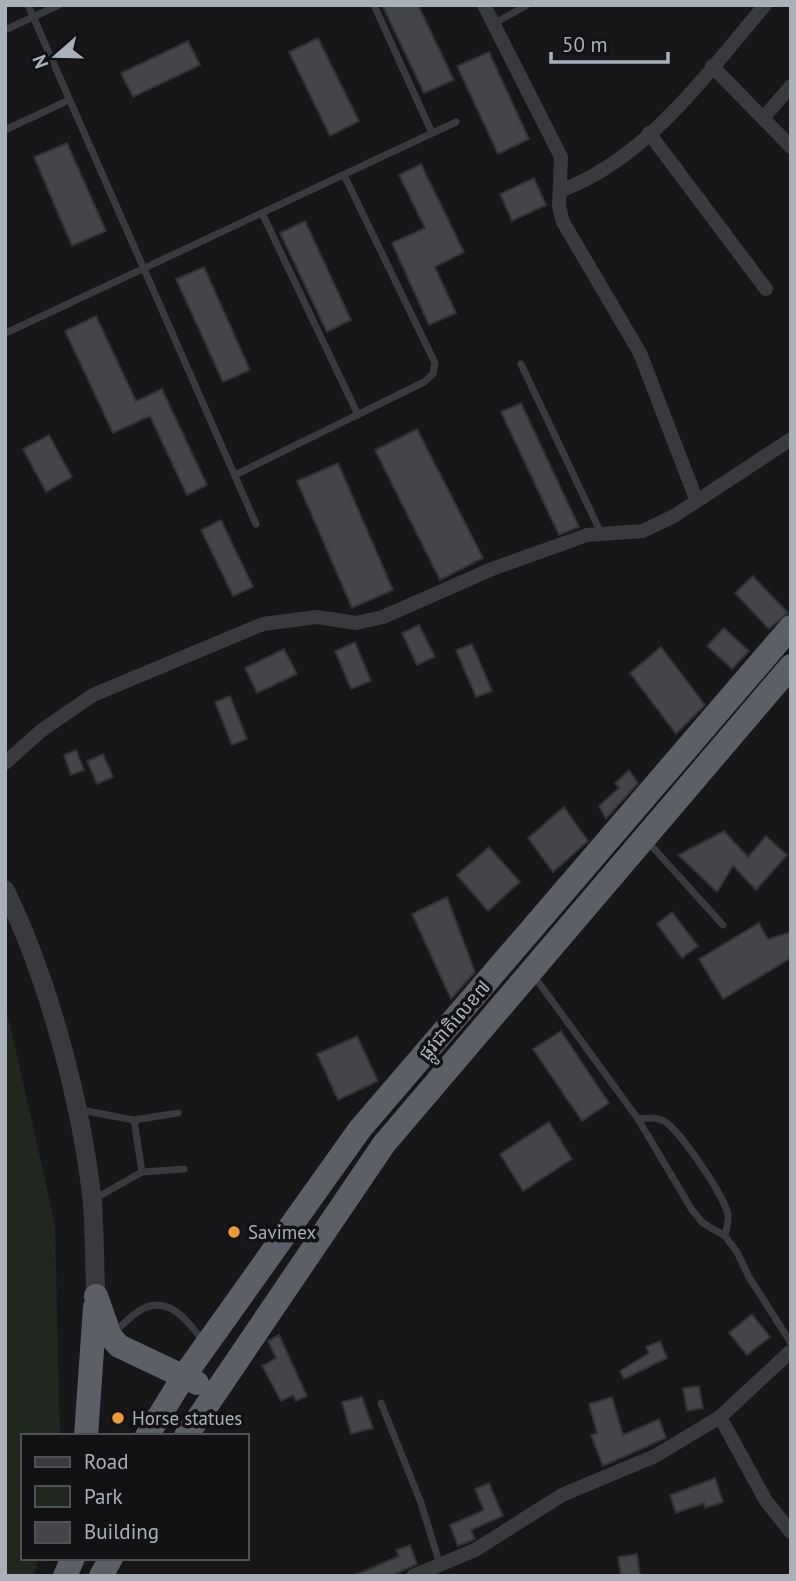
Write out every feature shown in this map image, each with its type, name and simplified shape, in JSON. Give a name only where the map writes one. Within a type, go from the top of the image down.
[{"type":"highway","name":"ផ្លូវជាតិលេខ៧","points":[[148,1434],[184,1376],[360,1129],[786,642]]},
{"type":"highway","name":"ផ្លូវជាតិលេខ៧","points":[[187,1434],[384,1144],[791,666]]},
{"type":"highway","points":[[543,918],[563,936]]},
{"type":"highway","points":[[360,1129],[384,1144]]},
{"type":"highway","points":[[96,1296],[110,1336],[119,1346],[214,1391]]},
{"type":"highway","points":[[86,1434],[96,1296]]},
{"type":"highway","points":[[101,1576],[110,1560]]},
{"type":"street","points":[[484,5],[561,157],[562,190],[559,207],[563,222],[640,353],[696,499]]},
{"type":"street","points":[[562,190],[591,179],[663,122],[765,5]]},
{"type":"street","points":[[712,66],[791,147]]},
{"type":"street","points":[[764,117],[791,86]]},
{"type":"street","points":[[649,133],[766,289]]},
{"type":"street","points":[[5,763],[42,730],[93,695],[263,624],[317,617],[356,623],[383,617],[492,569],[587,535],[643,531],[674,516],[696,499],[791,439]]},
{"type":"street","points":[[5,890],[52,1017],[77,1110],[92,1200],[96,1296]]},
{"type":"street","points":[[413,1576],[475,1550],[562,1496],[655,1456],[720,1417],[791,1351]]},
{"type":"street","points":[[720,1417],[766,1501],[791,1532]]},
{"type":"lane","points":[[27,5],[256,524]]},
{"type":"lane","points":[[5,30],[59,5]]},
{"type":"lane","points":[[374,5],[432,134]]},
{"type":"lane","points":[[495,23],[527,5]]},
{"type":"lane","points":[[5,131],[69,100]]},
{"type":"lane","points":[[8,332],[456,122]]},
{"type":"lane","points":[[235,475],[424,382],[433,374],[435,363],[344,175]]},
{"type":"lane","points":[[262,213],[358,415]]},
{"type":"lane","points":[[522,364],[602,534]]},
{"type":"lane","points":[[645,839],[723,925]]},
{"type":"lane","points":[[532,972],[638,1119],[692,1210],[703,1223],[725,1236],[791,1343]]},
{"type":"lane","points":[[77,1110],[134,1120],[178,1113]]},
{"type":"lane","points":[[638,1119],[654,1118],[666,1122],[681,1138],[722,1199],[729,1215],[725,1236]]},
{"type":"lane","points":[[134,1120],[142,1172]]},
{"type":"lane","points":[[92,1200],[142,1172],[184,1169]]},
{"type":"lane","points":[[110,1336],[145,1307],[161,1307],[182,1313],[206,1345]]},
{"type":"lane","points":[[380,1403],[421,1503],[441,1566]]},
{"type":"green space","points":[[5,1003],[55,1224],[60,1434],[21,1434],[21,1560],[38,1560],[34,1576],[5,1576]]},
{"type":"building","points":[[382,5],[418,5],[454,80],[424,93]]},
{"type":"building","points":[[318,38],[359,121],[330,136],[289,52]]},
{"type":"building","points":[[188,41],[200,65],[133,97],[121,73]]},
{"type":"building","points":[[489,52],[529,139],[498,154],[457,66]]},
{"type":"building","points":[[67,143],[106,231],[72,246],[34,157]]},
{"type":"building","points":[[421,164],[464,252],[435,267],[456,313],[429,325],[392,243],[425,228],[399,175]]},
{"type":"building","points":[[534,178],[546,205],[512,221],[500,194]]},
{"type":"building","points":[[305,221],[351,320],[327,332],[280,233]]},
{"type":"building","points":[[204,267],[250,370],[223,382],[176,279]]},
{"type":"building","points":[[96,316],[136,401],[162,389],[207,485],[187,495],[150,416],[113,433],[65,331]]},
{"type":"building","points":[[521,403],[579,527],[559,535],[501,412]]},
{"type":"building","points":[[417,429],[483,558],[440,580],[375,450]]},
{"type":"building","points":[[49,435],[72,477],[46,492],[23,449]]},
{"type":"building","points":[[338,463],[393,590],[352,608],[297,481]]},
{"type":"building","points":[[221,520],[253,587],[233,596],[201,530]]},
{"type":"building","points":[[753,576],[788,613],[769,629],[735,593]]},
{"type":"building","points":[[419,625],[435,657],[417,665],[402,633]]},
{"type":"building","points":[[724,628],[749,651],[732,669],[707,646]]},
{"type":"building","points":[[355,642],[371,681],[351,689],[335,651]]},
{"type":"building","points":[[472,644],[492,691],[476,697],[456,650]]},
{"type":"building","points":[[661,647],[705,705],[676,734],[630,673]]},
{"type":"building","points":[[284,649],[297,674],[257,693],[245,668]]},
{"type":"building","points":[[230,696],[247,739],[232,745],[215,702]]},
{"type":"building","points":[[76,750],[84,770],[71,775],[64,755]]},
{"type":"building","points":[[103,754],[113,777],[97,784],[87,761]]},
{"type":"building","points":[[629,770],[638,783],[606,819],[599,806],[619,788],[615,783]]},
{"type":"building","points":[[564,807],[588,841],[553,872],[528,838]]},
{"type":"building","points":[[724,831],[748,857],[766,836],[787,855],[756,890],[733,866],[717,892],[678,855]]},
{"type":"building","points":[[489,847],[520,882],[488,911],[457,875]]},
{"type":"building","points":[[447,897],[475,972],[451,999],[412,914]]},
{"type":"building","points":[[672,912],[698,946],[682,958],[657,924]]},
{"type":"building","points":[[759,923],[768,939],[791,932],[791,958],[723,999],[699,959]]},
{"type":"building","points":[[561,1031],[609,1103],[582,1121],[533,1049]]},
{"type":"building","points":[[357,1036],[378,1081],[338,1100],[317,1054]]},
{"type":"building","points":[[549,1122],[572,1159],[523,1191],[500,1154]]},
{"type":"building","points":[[752,1314],[770,1337],[747,1355],[729,1333]]},
{"type":"building","points":[[279,1335],[307,1396],[296,1401],[293,1395],[281,1401],[262,1366],[276,1358],[268,1341]]},
{"type":"building","points":[[660,1341],[667,1358],[624,1379],[620,1371],[649,1353],[646,1347]]},
{"type":"building","points":[[699,1386],[703,1408],[687,1411],[683,1388]]},
{"type":"building","points":[[362,1397],[373,1428],[351,1434],[342,1402]]},
{"type":"building","points":[[612,1397],[623,1435],[659,1419],[666,1438],[603,1466],[591,1435],[597,1433],[589,1404]]},
{"type":"building","points":[[715,1478],[723,1502],[705,1508],[704,1503],[676,1513],[670,1495]]},
{"type":"building","points":[[489,1483],[503,1516],[471,1530],[475,1539],[458,1546],[450,1525],[484,1510],[475,1489]]},
{"type":"building","points":[[410,1545],[417,1564],[391,1576],[353,1576],[399,1556],[396,1550]]},
{"type":"building","points":[[637,1554],[640,1576],[621,1576],[618,1557]]},
{"type":"place","name":"Savimex","points":[[234,1232]]},
{"type":"place","name":"Horse statues","points":[[118,1418]]}]
